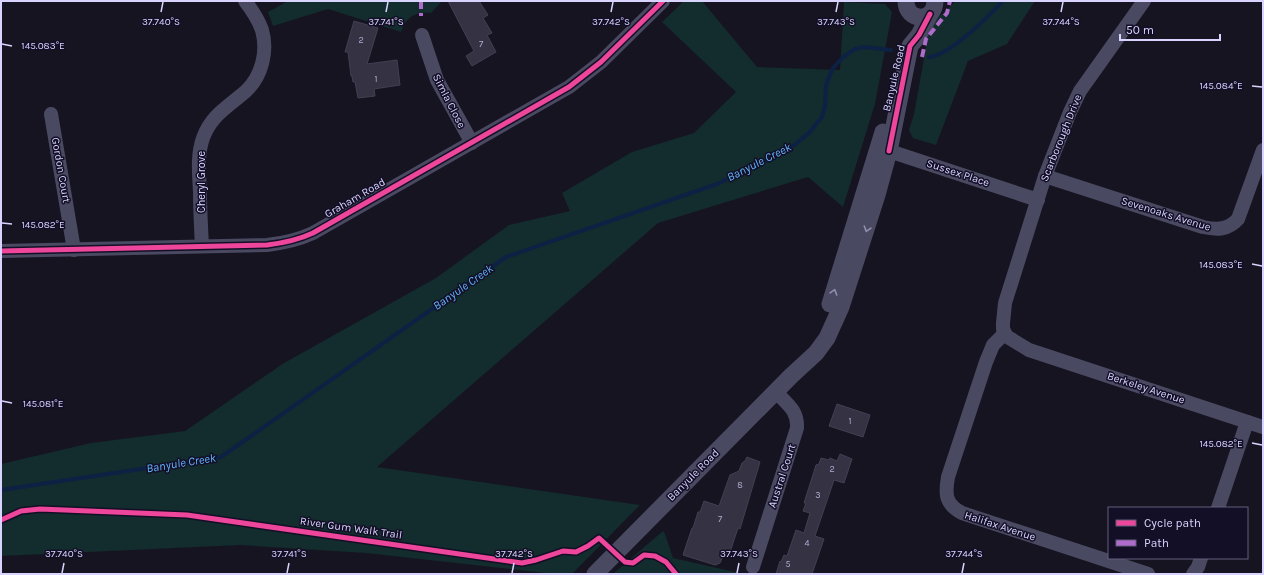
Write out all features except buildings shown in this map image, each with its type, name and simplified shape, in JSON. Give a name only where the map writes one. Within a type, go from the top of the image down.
[{"type":"street","name":"Cheryl Grove","points":[[202,246],[199,161],[203,137],[217,115],[251,86],[260,70],[263,60],[264,40],[262,30],[255,15],[245,1]]},
{"type":"street","name":"Graham Road","points":[[1,251],[267,245],[291,242],[302,238],[319,230],[552,98],[586,75],[616,48],[663,1]]},
{"type":"street","name":"Scarborough Drive","points":[[1038,200],[1045,176],[1070,112],[1080,92],[1144,1]]},
{"type":"street","points":[[905,4],[915,16],[925,17],[935,5]]},
{"type":"street","name":"Banyule Road","points":[[905,4],[910,46]]},
{"type":"street","name":"Banyule Road","points":[[595,574],[791,376],[816,353],[836,321],[873,209],[883,149],[910,46],[919,35],[935,5]]},
{"type":"street","name":"Simla Close","points":[[422,35],[439,84],[472,143]]},
{"type":"street","name":"Gordon Court","points":[[51,114],[74,250]]},
{"type":"street","name":"Banyule Road","points":[[791,376],[811,347],[827,313],[857,214],[883,149]]},
{"type":"street","name":"Sussex Place","points":[[883,149],[1038,200]]},
{"type":"street","name":"Sevenoaks Avenue","points":[[1045,176],[1203,228],[1219,229],[1230,226],[1238,219],[1263,150]]},
{"type":"street","points":[[1001,338],[994,337],[994,324],[1005,303],[1038,200]]},
{"type":"street","name":"Berkeley Avenue","points":[[1001,338],[1012,340],[1029,350],[1263,427]]},
{"type":"street","name":"Halifax Avenue","points":[[1001,338],[994,346],[986,362],[948,477],[946,492],[949,503],[962,513],[1148,574]]},
{"type":"street","name":"Austral Court","points":[[752,567],[798,428],[798,421],[795,413],[776,392]]},
{"type":"street","points":[[1218,507],[1247,422]]},
{"type":"street","points":[[1193,574],[1198,567],[1201,559]]},
{"type":"green space","points":[[288,1],[442,1],[431,13],[416,14],[408,19],[401,32],[328,9],[273,26],[268,12]]},
{"type":"green space","points":[[684,1],[702,1],[757,67],[840,70],[844,2],[885,4],[892,12],[875,104],[843,207],[808,177],[658,223],[377,467],[640,505],[572,574],[554,574],[366,553],[240,545],[1,556],[1,464],[91,443],[185,431],[284,363],[436,278],[509,225],[570,211],[562,193],[632,152],[694,133],[736,92],[662,22]]},
{"type":"green space","points":[[956,1],[1035,1],[1007,44],[968,61],[936,145],[913,138],[909,130],[914,114],[930,25]]},
{"type":"green space","points":[[663,531],[673,558],[744,574],[613,574]]},
{"type":"waterway","name":"Banyule Creek","points":[[929,57],[937,55],[958,43],[1003,1]]},
{"type":"waterway","name":"Banyule Creek","points":[[1,490],[221,457],[506,257],[717,184],[787,151],[809,133],[822,117],[825,106],[826,86],[829,77],[833,68],[843,57],[855,49],[864,47],[891,50]]},
{"type":"marked path","points":[[421,1],[421,16]]},
{"type":"marked path","points":[[922,57],[926,39],[947,13],[950,1]]},
{"type":"cycle path","points":[[1,251],[267,245],[302,238],[569,87],[601,62],[663,1]]},
{"type":"cycle path","points":[[889,151],[910,46],[919,35],[930,14]]},
{"type":"cycle path","name":"River Gum Walk Trail","points":[[1,520],[21,511],[40,509],[187,515],[522,563],[563,551],[576,552],[599,538],[625,562],[633,563],[644,555],[655,556],[666,562],[676,574]]}]
